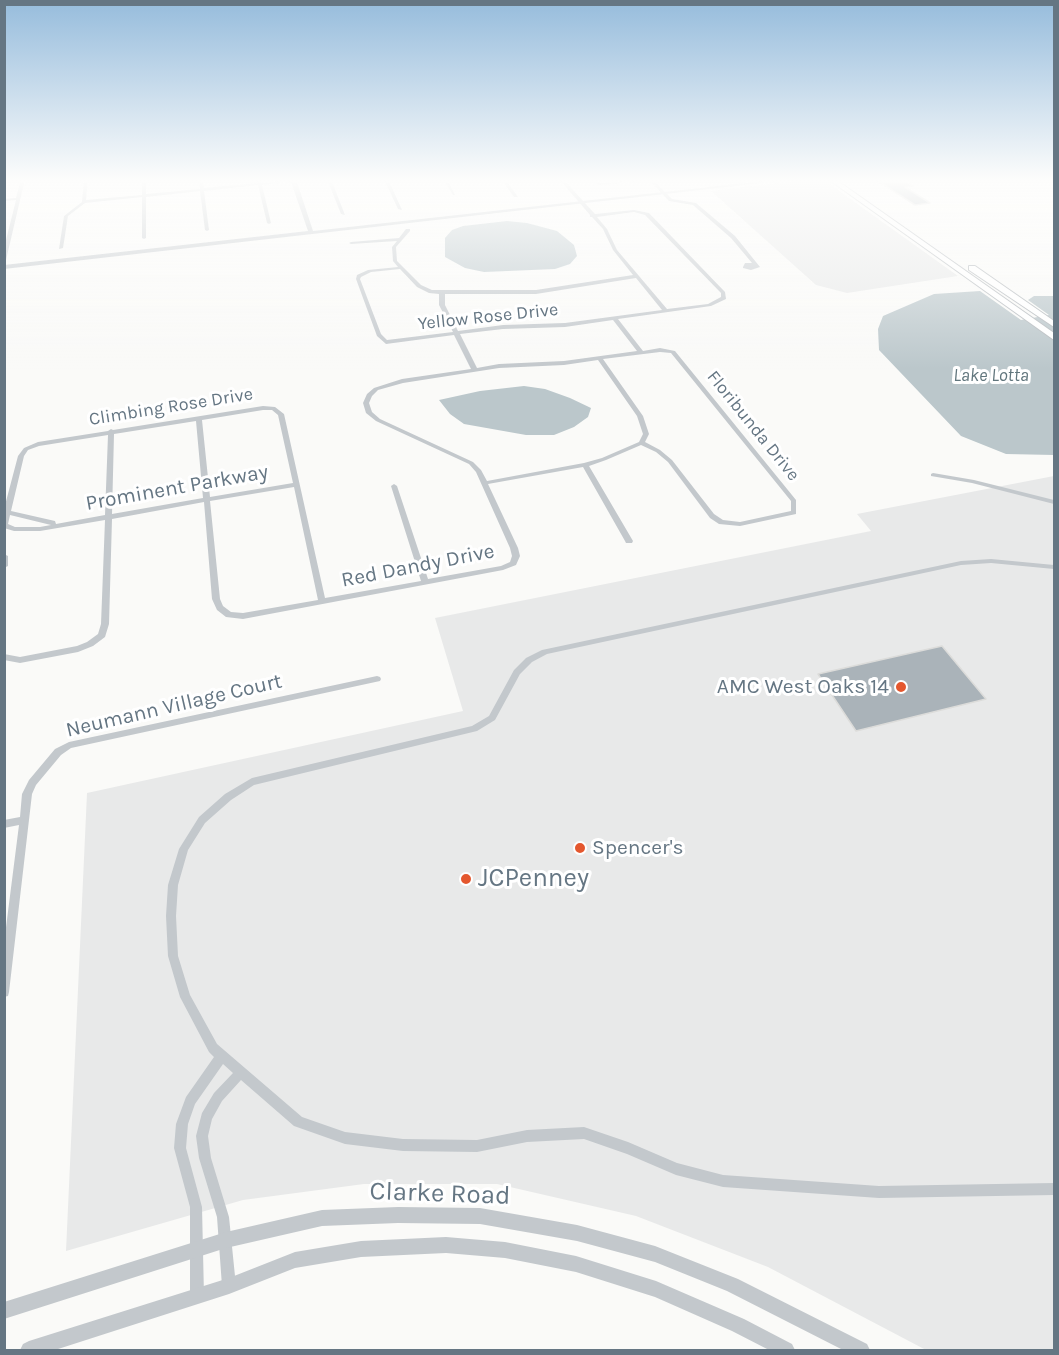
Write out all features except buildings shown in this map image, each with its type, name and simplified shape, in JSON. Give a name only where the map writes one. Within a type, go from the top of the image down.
[{"type":"highway","points":[[921,242],[1054,337]]},
{"type":"highway","points":[[935,242],[1054,325]]},
{"type":"highway","points":[[986,288],[999,286]]},
{"type":"street","points":[[4,260],[8,242]]},
{"type":"street","points":[[61,248],[62,242]]},
{"type":"street","points":[[4,267],[221,242]]},
{"type":"street","points":[[351,243],[360,242]]},
{"type":"street","points":[[398,242],[393,253],[400,268],[424,290],[442,293],[536,292],[638,276]]},
{"type":"street","points":[[611,242],[615,250],[666,311]]},
{"type":"street","name":"Yellow Rose Drive","points":[[400,268],[370,271],[359,276],[358,279],[381,339],[395,342],[503,327],[565,325],[709,305],[721,301],[724,298],[723,293],[675,242]]},
{"type":"street","points":[[737,242],[754,264]]},
{"type":"street","points":[[442,293],[442,305],[475,370]]},
{"type":"street","points":[[614,318],[640,351]]},
{"type":"street","name":"Floribunda Drive","points":[[640,351],[667,350],[677,354],[794,501],[794,512],[740,524],[721,522],[712,516],[670,460],[641,442]]},
{"type":"street","name":"Red Dandy Drive","points":[[199,418],[216,599],[220,608],[229,615],[243,616],[503,568],[513,563],[516,556],[514,548],[485,483],[471,463],[378,420],[369,412],[366,403],[369,395],[388,385],[475,370],[599,358],[640,351]]},
{"type":"street","points":[[485,483],[585,465],[641,442],[646,434],[640,416],[599,358]]},
{"type":"street","name":"Climbing Rose Drive","points":[[5,525],[6,512],[21,456],[26,449],[50,440],[273,408],[281,414],[322,601]]},
{"type":"street","points":[[4,657],[20,660],[78,649],[102,635],[105,624],[111,431]]},
{"type":"street","points":[[585,465],[628,541]]},
{"type":"street","points":[[933,475],[972,481],[1054,502]]},
{"type":"street","name":"Prominent Parkway","points":[[5,525],[14,529],[26,530],[297,484]]},
{"type":"street","points":[[394,486],[425,582]]},
{"type":"street","name":"Prominent Parkway","points":[[6,512],[62,524]]},
{"type":"street","points":[[4,556],[4,566]]},
{"type":"street","points":[[1054,567],[991,561],[961,563],[545,652],[529,660],[518,672],[492,718],[474,729],[252,782],[202,820],[184,849],[173,885],[173,956],[185,997],[213,1048],[298,1122],[345,1137],[403,1145],[477,1146],[527,1136],[584,1133],[628,1148],[676,1170],[723,1181],[879,1192],[1054,1189]]},
{"type":"street","name":"Neumann Village Court","points":[[4,993],[27,794],[32,783],[58,752],[69,745],[377,679]]},
{"type":"street","points":[[4,824],[23,820]]},
{"type":"street","points":[[197,1296],[196,1207],[180,1148],[182,1124],[190,1101],[222,1056]]},
{"type":"street","points":[[229,1286],[226,1240],[218,1194],[205,1158],[202,1136],[206,1117],[218,1097],[240,1073]]},
{"type":"street","name":"Clarke Road","points":[[4,1311],[226,1240],[322,1218],[398,1215],[480,1216],[577,1233],[656,1254],[732,1285],[861,1350]]},
{"type":"street","points":[[29,1350],[229,1286],[295,1260],[361,1249],[446,1245],[505,1250],[576,1264],[656,1289],[738,1325],[786,1350]]},
{"type":"shaded area","points":[[768,242],[911,242],[958,276],[847,293],[816,285]]},
{"type":"shaded area","points":[[1054,476],[1054,1350],[926,1350],[768,1267],[636,1216],[497,1184],[364,1184],[243,1200],[66,1251],[87,793],[463,711],[435,618],[871,531],[857,514]]},
{"type":"water","points":[[445,242],[571,242],[574,245],[577,256],[570,264],[555,269],[484,272],[465,268],[445,257]]},
{"type":"water","name":"Lake Lotta","points":[[980,291],[1021,320],[1049,315],[1028,300],[1034,296],[1054,296],[1054,455],[1006,454],[961,436],[879,350],[878,329],[883,316],[934,294]]},
{"type":"water","points":[[524,386],[545,389],[591,408],[588,417],[574,427],[554,435],[526,435],[464,424],[450,414],[439,400],[480,391]]},
{"type":"place","name":"AMC West Oaks 14","points":[[901,687]]},
{"type":"place","name":"Spencer's","points":[[580,848]]},
{"type":"place","name":"JCPenney","points":[[466,879]]}]
